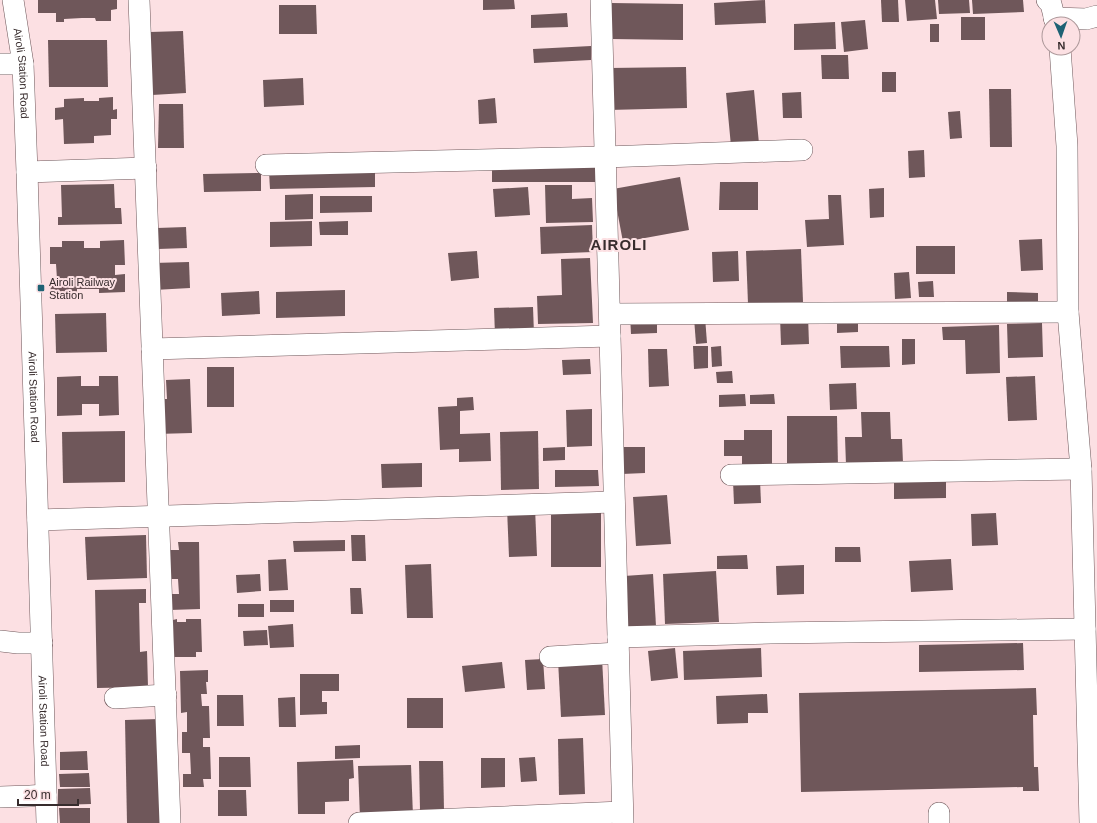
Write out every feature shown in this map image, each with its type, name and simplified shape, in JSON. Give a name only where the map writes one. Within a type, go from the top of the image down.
[{"type":"street","name":"Airoli Station Road","points":[[13,0],[22,64],[27,172],[47,823]]},
{"type":"street","points":[[139,0],[170,823]]},
{"type":"street","points":[[359,823],[622,818],[601,0]]},
{"type":"street","points":[[1052,14],[1086,19],[1097,16]]},
{"type":"street","points":[[1061,56],[1067,146],[1068,312],[1082,469],[1090,823]]},
{"type":"street","points":[[0,64],[22,64]]},
{"type":"street","points":[[266,165],[605,157],[802,150]]},
{"type":"street","points":[[27,172],[146,168]]},
{"type":"street","points":[[610,314],[1068,312]]},
{"type":"street","points":[[152,349],[610,336]]},
{"type":"street","points":[[731,475],[1082,469]]},
{"type":"street","points":[[38,520],[614,502]]},
{"type":"street","points":[[550,657],[618,645],[770,633],[1086,629]]},
{"type":"street","points":[[0,641],[42,643]]},
{"type":"street","points":[[115,698],[166,695]]},
{"type":"street","points":[[0,797],[46,795]]},
{"type":"building","points":[[38,0],[117,0],[117,9],[111,10],[111,21],[96,21],[95,18],[82,18],[64,19],[64,22],[56,22],[56,13],[38,13]]},
{"type":"building","points":[[483,0],[514,0],[515,9],[483,10]]},
{"type":"building","points":[[765,0],[766,23],[715,25],[714,3]]},
{"type":"building","points":[[881,0],[898,0],[899,22],[882,22]]},
{"type":"building","points":[[905,0],[935,0],[937,19],[907,21]]},
{"type":"building","points":[[938,0],[969,0],[970,13],[939,14]]},
{"type":"building","points":[[972,0],[1023,0],[1024,12],[973,14]]},
{"type":"building","points":[[611,3],[683,4],[683,40],[611,39]]},
{"type":"building","points":[[279,5],[316,5],[317,34],[279,34]]},
{"type":"building","points":[[567,13],[568,27],[531,28],[531,15]]},
{"type":"building","points":[[961,17],[985,17],[985,40],[961,40]]},
{"type":"building","points":[[865,20],[868,49],[844,52],[841,22]]},
{"type":"building","points":[[835,22],[836,49],[794,50],[794,24]]},
{"type":"building","points":[[930,24],[939,24],[939,42],[930,42]]},
{"type":"building","points":[[183,31],[186,93],[152,95],[150,32]]},
{"type":"building","points":[[48,40],[107,40],[108,87],[49,87]]},
{"type":"building","points":[[591,46],[591,60],[534,63],[533,49]]},
{"type":"building","points":[[821,55],[848,55],[849,79],[822,79]]},
{"type":"building","points":[[686,67],[687,108],[609,110],[609,68]]},
{"type":"building","points":[[882,72],[896,72],[896,92],[882,92]]},
{"type":"building","points":[[303,78],[304,105],[264,107],[263,80]]},
{"type":"building","points":[[989,89],[1011,89],[1012,147],[990,147]]},
{"type":"building","points":[[754,90],[759,144],[731,146],[726,93]]},
{"type":"building","points":[[801,92],[802,118],[783,118],[782,93]]},
{"type":"building","points":[[113,97],[113,110],[117,109],[117,119],[111,119],[111,135],[94,136],[94,143],[64,144],[63,119],[55,120],[55,108],[64,107],[64,99],[84,98],[84,101],[99,101],[99,98]]},
{"type":"building","points":[[495,98],[497,123],[479,124],[478,100]]},
{"type":"building","points":[[159,104],[183,104],[184,148],[158,148]]},
{"type":"building","points":[[960,111],[962,138],[950,139],[948,112]]},
{"type":"building","points":[[924,150],[925,177],[909,178],[908,151]]},
{"type":"building","points":[[492,162],[597,162],[596,182],[492,182]]},
{"type":"building","points":[[375,170],[375,187],[270,189],[269,172]]},
{"type":"building","points":[[261,173],[261,191],[204,192],[203,174]]},
{"type":"building","points":[[680,177],[689,230],[623,242],[613,189]]},
{"type":"building","points":[[720,182],[758,182],[758,210],[719,210]]},
{"type":"building","points":[[114,184],[115,208],[121,208],[122,224],[58,225],[58,217],[62,217],[61,185]]},
{"type":"building","points":[[545,185],[572,185],[572,199],[592,198],[593,222],[546,223]]},
{"type":"building","points":[[528,187],[530,215],[495,217],[493,189]]},
{"type":"building","points":[[884,188],[884,217],[870,218],[869,189]]},
{"type":"building","points":[[313,194],[313,219],[285,220],[285,195]]},
{"type":"building","points":[[828,195],[841,195],[844,245],[807,247],[805,220],[829,219]]},
{"type":"building","points":[[320,196],[372,196],[372,212],[320,213]]},
{"type":"building","points":[[312,221],[312,246],[270,247],[270,222]]},
{"type":"building","points":[[348,221],[348,235],[320,235],[319,222]]},
{"type":"building","points":[[592,225],[593,252],[541,254],[540,227]]},
{"type":"building","points":[[186,227],[187,248],[158,249],[157,228]]},
{"type":"building","points":[[1042,239],[1043,270],[1021,271],[1019,240]]},
{"type":"building","points":[[124,240],[125,265],[115,265],[115,275],[125,274],[125,292],[99,293],[99,289],[77,289],[77,293],[51,294],[50,279],[57,279],[56,264],[50,264],[50,247],[62,247],[62,241],[84,241],[84,248],[100,248],[100,241]]},
{"type":"building","points":[[916,246],[955,246],[955,274],[916,274]]},
{"type":"building","points":[[801,249],[803,302],[748,304],[746,251]]},
{"type":"building","points":[[477,251],[479,278],[451,281],[448,253]]},
{"type":"building","points":[[738,251],[739,281],[713,282],[712,252]]},
{"type":"building","points":[[590,258],[593,323],[538,324],[537,296],[562,295],[561,259]]},
{"type":"building","points":[[189,262],[190,288],[154,290],[153,263]]},
{"type":"building","points":[[909,272],[911,298],[895,299],[894,273]]},
{"type":"building","points":[[933,281],[934,297],[919,297],[918,282]]},
{"type":"building","points":[[345,290],[345,316],[276,318],[276,292]]},
{"type":"building","points":[[259,291],[260,314],[222,316],[221,293]]},
{"type":"building","points":[[1007,292],[1038,293],[1038,309],[1007,309]]},
{"type":"building","points":[[533,307],[534,334],[495,335],[494,308]]},
{"type":"building","points":[[106,313],[107,352],[56,353],[55,314]]},
{"type":"building","points":[[657,314],[657,333],[631,334],[630,315]]},
{"type":"building","points":[[808,316],[809,344],[781,345],[780,317]]},
{"type":"building","points":[[837,316],[858,316],[858,332],[837,333]]},
{"type":"building","points":[[705,317],[707,343],[696,344],[694,318]]},
{"type":"building","points":[[1042,323],[1043,357],[1008,358],[1007,324]]},
{"type":"building","points":[[999,325],[1000,373],[966,374],[965,340],[943,340],[942,327]]},
{"type":"building","points":[[902,339],[915,339],[915,364],[902,365]]},
{"type":"building","points":[[693,346],[708,346],[708,368],[694,369]]},
{"type":"building","points":[[721,346],[722,366],[712,367],[711,347]]},
{"type":"building","points":[[840,346],[889,346],[890,367],[841,368]]},
{"type":"building","points":[[648,349],[667,349],[669,386],[649,387]]},
{"type":"building","points":[[590,359],[591,374],[563,375],[562,360]]},
{"type":"building","points":[[207,367],[234,367],[234,407],[207,407]]},
{"type":"building","points":[[732,371],[733,383],[717,383],[716,372]]},
{"type":"building","points":[[81,376],[81,386],[99,386],[99,376],[118,376],[119,415],[99,416],[99,404],[82,404],[82,415],[57,416],[57,377]]},
{"type":"building","points":[[1035,376],[1037,420],[1008,421],[1006,377]]},
{"type":"building","points":[[190,379],[192,433],[156,434],[155,399],[167,399],[166,380]]},
{"type":"building","points":[[856,383],[857,409],[830,410],[829,384]]},
{"type":"building","points":[[745,394],[746,406],[719,407],[719,395]]},
{"type":"building","points":[[774,394],[775,404],[750,404],[750,395]]},
{"type":"building","points":[[473,397],[474,410],[460,411],[460,434],[490,433],[491,461],[459,462],[459,449],[440,450],[438,407],[457,406],[457,398]]},
{"type":"building","points":[[592,409],[592,446],[567,447],[566,410]]},
{"type":"building","points":[[861,412],[890,412],[891,439],[902,439],[903,463],[846,465],[845,437],[862,437]]},
{"type":"building","points":[[787,416],[837,416],[838,467],[787,467]]},
{"type":"building","points":[[744,430],[772,430],[772,466],[742,466],[742,456],[724,456],[724,440],[744,440]]},
{"type":"building","points":[[125,431],[125,482],[63,483],[62,432]]},
{"type":"building","points":[[538,431],[539,489],[501,490],[500,432]]},
{"type":"building","points":[[565,447],[565,460],[543,461],[543,448]]},
{"type":"building","points":[[621,447],[645,447],[645,473],[622,474]]},
{"type":"building","points":[[422,463],[422,487],[382,488],[381,464]]},
{"type":"building","points":[[555,470],[598,470],[599,486],[555,487]]},
{"type":"building","points":[[894,475],[946,475],[946,498],[894,499]]},
{"type":"building","points":[[760,480],[761,503],[734,504],[733,481]]},
{"type":"building","points":[[667,495],[671,544],[636,546],[633,497]]},
{"type":"building","points":[[535,507],[537,556],[509,557],[507,508]]},
{"type":"building","points":[[551,513],[601,513],[601,567],[551,567]]},
{"type":"building","points":[[996,513],[998,545],[972,546],[971,514]]},
{"type":"building","points":[[146,535],[147,578],[87,580],[85,537]]},
{"type":"building","points":[[351,535],[365,535],[366,561],[352,561]]},
{"type":"building","points":[[345,540],[345,551],[294,552],[293,541]]},
{"type":"building","points":[[178,542],[199,542],[200,609],[170,610],[170,594],[179,594],[178,579],[169,579],[169,550],[179,550]]},
{"type":"building","points":[[835,547],[860,547],[861,562],[835,562]]},
{"type":"building","points":[[747,555],[748,569],[717,569],[717,556]]},
{"type":"building","points":[[286,559],[288,590],[269,591],[268,560]]},
{"type":"building","points":[[951,559],[953,590],[911,592],[909,561]]},
{"type":"building","points":[[431,564],[433,618],[407,618],[405,565]]},
{"type":"building","points":[[804,565],[804,594],[777,595],[776,566]]},
{"type":"building","points":[[716,571],[719,622],[665,624],[663,574]]},
{"type":"building","points":[[260,574],[261,591],[237,593],[236,575]]},
{"type":"building","points":[[653,574],[656,626],[627,628],[624,576]]},
{"type":"building","points":[[350,588],[361,588],[363,614],[351,614]]},
{"type":"building","points":[[146,589],[146,603],[139,603],[140,652],[147,651],[148,687],[97,688],[95,590]]},
{"type":"building","points":[[270,600],[294,600],[294,612],[270,612]]},
{"type":"building","points":[[238,604],[264,604],[264,617],[238,617]]},
{"type":"building","points":[[177,619],[177,622],[186,622],[186,619],[201,619],[202,652],[196,652],[196,657],[174,657],[173,620]]},
{"type":"building","points":[[293,624],[294,647],[270,648],[268,626]]},
{"type":"building","points":[[267,630],[268,645],[244,646],[243,631]]},
{"type":"building","points":[[1023,643],[1024,670],[919,672],[919,645]]},
{"type":"building","points":[[675,648],[678,678],[651,681],[648,651]]},
{"type":"building","points":[[761,648],[762,677],[684,680],[683,651]]},
{"type":"building","points":[[602,658],[605,715],[561,717],[558,660]]},
{"type":"building","points":[[543,659],[545,689],[527,690],[525,660]]},
{"type":"building","points":[[502,662],[505,688],[465,692],[462,666]]},
{"type":"building","points":[[208,670],[208,682],[206,682],[207,694],[201,694],[202,706],[209,706],[210,738],[203,738],[203,747],[210,747],[211,779],[203,779],[204,787],[183,787],[183,774],[191,774],[190,753],[182,753],[182,732],[187,732],[187,712],[181,713],[180,671]]},
{"type":"building","points":[[300,674],[339,674],[339,691],[322,691],[322,702],[327,702],[327,714],[300,715]]},
{"type":"building","points":[[1036,688],[1037,715],[1033,715],[1034,767],[1038,767],[1039,791],[1023,791],[1023,787],[801,792],[799,693]]},
{"type":"building","points":[[767,694],[768,713],[748,713],[748,723],[717,724],[716,696]]},
{"type":"building","points":[[217,695],[243,695],[244,726],[217,726]]},
{"type":"building","points":[[295,697],[296,727],[279,727],[278,698]]},
{"type":"building","points":[[407,698],[443,698],[443,728],[407,728]]},
{"type":"building","points":[[159,719],[162,823],[127,823],[125,720]]},
{"type":"building","points":[[583,738],[585,794],[559,795],[558,739]]},
{"type":"building","points":[[360,745],[360,758],[335,759],[335,746]]},
{"type":"building","points":[[87,751],[88,770],[60,770],[60,752]]},
{"type":"building","points":[[219,757],[250,757],[251,787],[219,787]]},
{"type":"building","points":[[535,757],[537,781],[521,782],[519,758]]},
{"type":"building","points":[[481,758],[505,758],[505,787],[481,788]]},
{"type":"building","points":[[353,760],[354,778],[349,779],[349,801],[325,802],[325,814],[298,814],[297,762]]},
{"type":"building","points":[[419,761],[443,761],[444,809],[420,810]]},
{"type":"building","points":[[411,765],[413,816],[360,818],[358,766]]},
{"type":"building","points":[[89,773],[90,787],[60,787],[59,774]]},
{"type":"building","points":[[90,788],[91,804],[58,805],[58,789]]},
{"type":"building","points":[[218,790],[246,790],[247,816],[218,816]]},
{"type":"building","points":[[59,808],[90,808],[90,823],[60,823]]},
{"type":"place","name":"Airoli Railway Station","points":[[41,288]]},
{"type":"district","name":"AIROLI","points":[[619,244]]}]
